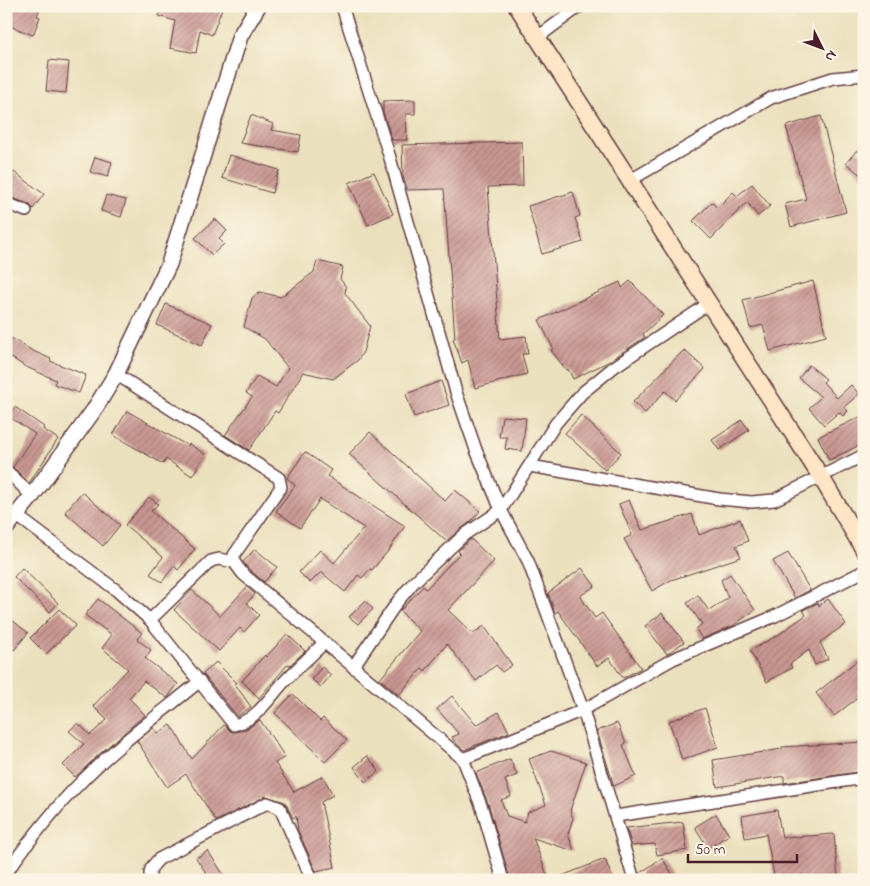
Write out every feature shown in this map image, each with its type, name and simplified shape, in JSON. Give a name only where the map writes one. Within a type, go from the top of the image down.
[{"type":"main road","points":[[517,6],[708,304],[822,477],[864,550]]},
{"type":"street","points":[[6,528],[32,496],[94,410],[116,374],[169,264],[240,36],[258,6]]},
{"type":"street","points":[[342,6],[390,158],[456,392],[476,450],[502,510],[528,561],[583,710],[634,880]]},
{"type":"street","points":[[538,37],[580,6]]},
{"type":"street","points":[[629,181],[771,98],[833,78],[864,75]]},
{"type":"street","points":[[6,203],[26,211]]},
{"type":"street","points":[[353,667],[398,601],[414,582],[464,535],[502,510],[556,423],[582,393],[614,367],[708,304]]},
{"type":"street","points":[[116,374],[279,478],[281,487],[234,555],[234,562],[243,574],[463,759],[482,808],[503,880]]},
{"type":"street","points":[[530,466],[719,499],[752,502],[774,500],[864,455]]},
{"type":"street","points":[[6,470],[32,496]]},
{"type":"street","points":[[16,515],[116,590],[150,620],[234,725],[245,723],[254,716],[285,681],[324,643]]},
{"type":"street","points":[[150,620],[211,561],[219,559],[234,562]]},
{"type":"street","points":[[463,759],[583,710],[673,659],[775,616],[864,571]]},
{"type":"street","points":[[6,873],[31,838],[81,781],[107,757],[200,681]]},
{"type":"street","points":[[616,816],[864,778]]},
{"type":"street","points":[[151,880],[149,873],[151,867],[159,859],[267,804],[280,808],[312,880]]},
{"type":"building","points":[[14,6],[41,6],[37,16],[40,17],[33,35],[7,25]]},
{"type":"building","points":[[163,6],[223,6],[212,35],[200,30],[196,53],[170,48],[175,21],[159,16]]},
{"type":"building","points":[[49,60],[69,62],[66,93],[46,91]]},
{"type":"building","points":[[415,100],[415,114],[406,114],[407,140],[392,140],[383,112],[383,101]]},
{"type":"building","points":[[251,115],[273,124],[271,130],[301,135],[298,152],[240,143]]},
{"type":"building","points":[[821,116],[846,212],[791,227],[785,204],[806,199],[786,126]]},
{"type":"building","points":[[522,142],[523,186],[488,187],[500,339],[526,336],[528,354],[522,354],[527,374],[475,388],[468,360],[462,363],[453,339],[455,338],[444,189],[407,190],[403,176],[402,145]]},
{"type":"building","points":[[857,150],[864,155],[864,178],[846,163]]},
{"type":"building","points":[[229,155],[279,170],[272,193],[222,178]]},
{"type":"building","points":[[95,157],[112,162],[108,177],[90,172]]},
{"type":"building","points":[[14,172],[44,194],[33,209],[29,204],[6,196],[6,184]]},
{"type":"building","points":[[374,172],[393,214],[368,225],[349,183]]},
{"type":"building","points":[[752,184],[770,206],[758,216],[747,202],[711,239],[693,221],[712,202],[717,208],[733,192],[737,196]]},
{"type":"building","points":[[573,192],[580,216],[575,218],[583,242],[542,254],[528,206]]},
{"type":"building","points":[[106,195],[126,200],[121,217],[101,211]]},
{"type":"building","points":[[215,219],[227,231],[219,239],[224,244],[212,255],[195,238]]},
{"type":"building","points":[[317,261],[343,267],[340,279],[346,287],[345,293],[370,326],[363,352],[358,360],[333,379],[303,372],[278,413],[275,411],[249,450],[225,435],[252,397],[246,393],[257,376],[276,387],[288,368],[265,339],[244,327],[252,298],[259,292],[281,297],[314,272]]},
{"type":"building","points":[[630,281],[663,315],[643,334],[645,337],[608,362],[573,379],[568,369],[566,370],[551,350],[553,348],[539,320],[620,282],[622,288]]},
{"type":"building","points":[[813,281],[826,336],[770,351],[763,325],[750,328],[743,300]]},
{"type":"building","points":[[166,304],[212,324],[202,345],[157,325]]},
{"type":"building","points":[[6,335],[51,359],[50,361],[86,375],[79,393],[54,384],[56,380],[24,366],[6,354]]},
{"type":"building","points":[[684,350],[705,369],[675,400],[665,391],[645,413],[633,402]]},
{"type":"building","points":[[809,365],[826,379],[823,382],[837,398],[851,385],[859,394],[844,407],[848,411],[843,416],[839,412],[824,425],[809,408],[821,397],[799,378]]},
{"type":"building","points":[[441,381],[449,405],[414,417],[406,394]]},
{"type":"building","points":[[15,407],[58,439],[29,483],[13,467],[35,434],[8,416]]},
{"type":"building","points":[[127,411],[205,454],[192,476],[166,459],[163,464],[113,435]]},
{"type":"building","points":[[581,415],[621,453],[605,470],[565,433]]},
{"type":"building","points":[[864,415],[864,443],[829,460],[818,437]]},
{"type":"building","points":[[502,416],[526,418],[522,451],[505,449],[507,437],[499,437]]},
{"type":"building","points":[[742,420],[749,430],[719,450],[712,440]]},
{"type":"building","points":[[370,432],[445,501],[455,490],[480,511],[470,522],[446,541],[349,454]]},
{"type":"building","points":[[305,452],[331,470],[327,476],[405,526],[389,550],[372,570],[370,569],[362,578],[358,575],[345,592],[321,572],[310,583],[299,572],[320,550],[334,563],[364,528],[320,499],[300,528],[276,511],[295,485],[287,478]]},
{"type":"building","points":[[82,492],[120,525],[103,546],[65,512]]},
{"type":"building","points":[[149,497],[158,504],[151,511],[195,549],[178,570],[174,566],[162,582],[150,574],[163,557],[125,525]]},
{"type":"building","points":[[629,500],[642,530],[692,514],[699,535],[740,519],[748,541],[736,546],[741,557],[671,580],[652,591],[624,539],[632,535],[619,504]]},
{"type":"building","points":[[471,539],[494,561],[448,610],[473,634],[484,626],[512,665],[502,672],[496,665],[476,681],[447,644],[425,671],[422,668],[399,695],[380,679],[420,631],[400,611],[423,586],[426,589],[460,553],[458,551]]},
{"type":"building","points":[[255,549],[277,567],[264,582],[248,569],[243,562]]},
{"type":"building","points":[[788,553],[810,590],[795,598],[773,561]]},
{"type":"building","points":[[22,568],[58,603],[50,612],[14,577]]},
{"type":"building","points":[[582,568],[595,586],[580,596],[595,618],[602,613],[641,668],[623,678],[609,658],[597,666],[558,611],[555,613],[548,593]]},
{"type":"building","points":[[730,574],[755,610],[734,625],[702,639],[696,629],[702,624],[687,603],[698,595],[709,611],[728,598],[721,580]]},
{"type":"building","points":[[247,587],[255,594],[247,603],[259,615],[244,632],[240,628],[219,651],[174,610],[192,590],[220,616]]},
{"type":"building","points":[[98,599],[142,633],[137,639],[151,650],[145,658],[178,684],[167,698],[144,681],[129,698],[145,715],[75,777],[63,765],[84,744],[69,731],[78,723],[90,735],[107,720],[93,706],[128,669],[102,648],[112,635],[85,615]]},
{"type":"building","points":[[828,599],[846,624],[820,642],[828,659],[815,665],[809,650],[790,664],[792,668],[767,682],[750,651],[778,635],[806,615],[803,610],[818,603],[819,606]]},
{"type":"building","points":[[365,601],[373,609],[358,624],[349,617]]},
{"type":"building","points":[[59,609],[76,625],[46,654],[30,638]]},
{"type":"building","points":[[662,613],[684,642],[667,654],[645,626]]},
{"type":"building","points":[[6,615],[28,633],[14,650],[6,644]]},
{"type":"building","points":[[287,634],[305,651],[290,665],[288,664],[259,698],[242,681]]},
{"type":"building","points":[[858,660],[864,667],[864,693],[834,716],[816,693]]},
{"type":"building","points":[[216,662],[237,683],[235,684],[251,707],[237,716],[203,674]]},
{"type":"building","points":[[322,667],[331,675],[321,687],[311,679]]},
{"type":"building","points":[[293,694],[320,721],[323,718],[347,740],[325,762],[275,713]]},
{"type":"building","points":[[452,696],[476,725],[499,712],[509,732],[464,750],[452,737],[459,734],[437,709]]},
{"type":"building","points":[[705,708],[718,747],[682,760],[669,721]]},
{"type":"building","points":[[260,720],[285,757],[275,763],[294,792],[323,776],[333,795],[321,802],[335,867],[316,871],[298,831],[296,816],[293,818],[285,802],[266,796],[216,821],[186,774],[167,787],[137,741],[154,728],[158,733],[171,725],[192,759],[224,725],[231,732],[236,732],[246,729]]},
{"type":"building","points":[[617,723],[626,743],[623,745],[636,776],[614,786],[597,731]]},
{"type":"building","points":[[864,742],[864,771],[784,783],[784,776],[717,787],[713,760],[782,749],[782,747]]},
{"type":"building","points":[[551,751],[586,762],[570,811],[573,818],[568,834],[574,851],[533,838],[549,880],[510,880],[489,806],[476,773],[510,759],[517,775],[505,780],[511,796],[501,800],[507,816],[525,822],[528,812],[546,805],[529,759]]},
{"type":"building","points":[[367,756],[379,771],[365,782],[354,767]]},
{"type":"building","points":[[777,810],[782,838],[834,834],[838,880],[775,880],[766,834],[745,838],[742,816]]},
{"type":"building","points":[[716,814],[729,835],[708,848],[695,827]]},
{"type":"building","points":[[683,822],[687,850],[657,855],[655,844],[632,846],[626,828]]},
{"type":"building","points":[[208,851],[227,880],[211,880],[196,858]]},
{"type":"building","points":[[662,858],[676,880],[641,880],[640,873]]},
{"type":"building","points":[[605,859],[613,880],[554,880],[554,879]]}]
